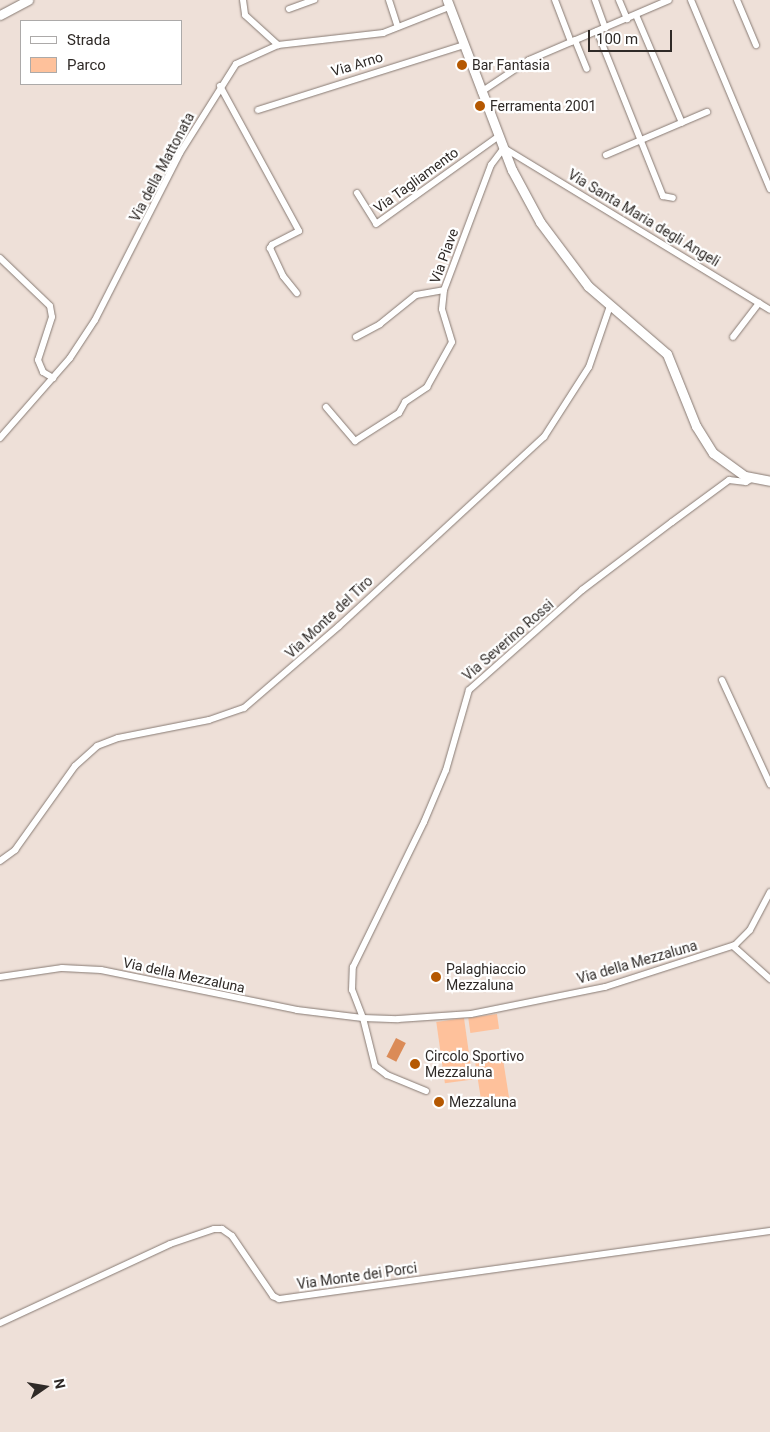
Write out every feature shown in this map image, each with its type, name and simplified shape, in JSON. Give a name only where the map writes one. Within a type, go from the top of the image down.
[{"type":"street","points":[[0,15],[28,0]]},
{"type":"street","points":[[243,0],[245,15],[278,45]]},
{"type":"street","points":[[289,9],[314,0]]},
{"type":"street","points":[[389,0],[398,26]]},
{"type":"street","points":[[555,0],[587,69]]},
{"type":"street","points":[[595,0],[605,28]]},
{"type":"street","points":[[619,0],[627,19]]},
{"type":"street","points":[[481,92],[529,60],[669,0]]},
{"type":"street","points":[[691,0],[770,189]]},
{"type":"street","points":[[737,0],[756,45]]},
{"type":"street","points":[[448,4],[517,181],[540,222],[581,279],[667,354],[696,426],[710,450],[728,466],[753,478],[770,481]]},
{"type":"street","name":"Via della Mattonata","points":[[0,438],[70,358],[106,302],[180,153],[220,86],[239,62],[278,45],[383,33],[448,4]]},
{"type":"street","points":[[636,15],[682,123]]},
{"type":"street","points":[[597,31],[663,196],[673,198]]},
{"type":"street","name":"Via Arno","points":[[258,110],[464,45]]},
{"type":"street","points":[[220,86],[300,231],[272,245],[270,248],[283,276],[297,293]]},
{"type":"street","points":[[606,155],[707,112]]},
{"type":"street","name":"Via Tagliamento","points":[[357,193],[376,224],[499,136]]},
{"type":"street","name":"Via Piave","points":[[326,407],[355,441],[399,412],[406,402],[427,387],[452,342],[442,309],[444,290],[491,165],[504,148]]},
{"type":"street","name":"Via Santa Maria degli Angeli","points":[[504,148],[768,309]]},
{"type":"street","points":[[0,258],[50,306],[52,317],[38,360],[44,372],[53,378]]},
{"type":"street","points":[[356,337],[380,324],[416,295],[444,290]]},
{"type":"street","points":[[768,309],[770,299]]},
{"type":"street","points":[[733,337],[759,303]]},
{"type":"street","name":"Via Monte del Tiro","points":[[0,861],[15,850],[67,776],[94,748],[118,738],[209,720],[250,705],[339,626],[406,561],[544,437],[589,367],[610,306]]},
{"type":"street","name":"Via Severino Rossi","points":[[363,1018],[352,990],[353,968],[422,828],[446,770],[468,692],[587,586],[729,480],[746,482],[753,478]]},
{"type":"street","points":[[722,680],[770,784]]},
{"type":"street","name":"Via della Mezzaluna","points":[[0,977],[62,968],[102,970],[297,1010],[363,1018],[412,1019],[494,1010],[605,987],[733,946],[750,930],[770,892]]},
{"type":"street","points":[[733,946],[770,979]]},
{"type":"street","points":[[363,1018],[375,1066],[387,1075],[426,1091]]},
{"type":"street","name":"Via Monte dei Porci","points":[[0,1323],[170,1244],[216,1228],[232,1236],[273,1296],[279,1299],[770,1231]]},
{"type":"green space","points":[[497,1014],[499,1029],[470,1033],[468,1018]]},
{"type":"green space","points":[[464,1018],[473,1079],[445,1083],[436,1022]]},
{"type":"green space","points":[[502,1053],[510,1104],[482,1109],[474,1057]]},
{"type":"shaded area","points":[[396,1038],[406,1043],[396,1062],[386,1057]]},
{"type":"place","name":"Bar Fantasia","points":[[462,65]]},
{"type":"place","name":"Ferramenta 2001","points":[[480,106]]},
{"type":"place","name":"Palaghiaccio Mezzaluna","points":[[436,977]]},
{"type":"place","name":"Circolo Sportivo Mezzaluna","points":[[415,1064]]},
{"type":"place","name":"Mezzaluna","points":[[439,1102]]}]
